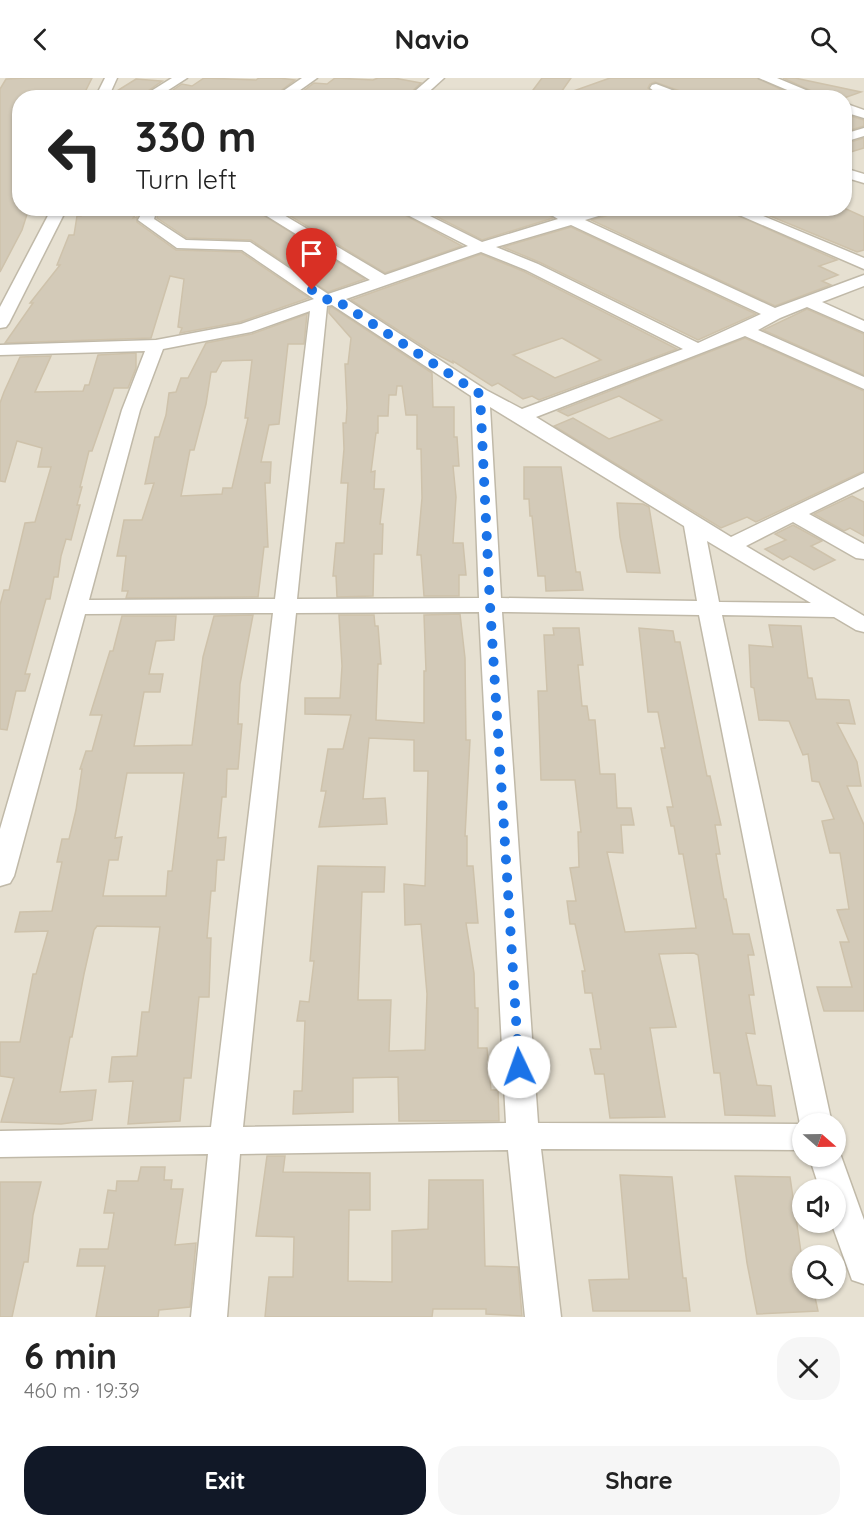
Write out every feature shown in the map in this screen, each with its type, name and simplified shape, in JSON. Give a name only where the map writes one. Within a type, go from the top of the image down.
[{"type":"street","points":[[160,90],[181,78]]},
{"type":"street","points":[[292,90],[311,78]]},
{"type":"street","points":[[423,90],[438,78]]},
{"type":"street","points":[[765,78],[797,90]]},
{"type":"street","points":[[656,88],[661,90]]},
{"type":"street","points":[[0,322],[56,216]]},
{"type":"street","points":[[148,216],[146,220],[182,245],[245,245],[327,300],[480,394],[521,416],[694,525],[864,625]]},
{"type":"street","points":[[274,216],[382,280]]},
{"type":"street","points":[[417,216],[481,247],[532,267],[698,350]]},
{"type":"street","points":[[564,216],[774,314]]},
{"type":"street","points":[[0,350],[156,345],[245,328],[481,247],[585,216]]},
{"type":"street","points":[[749,216],[864,264]]},
{"type":"street","points":[[758,216],[864,264]]},
{"type":"street","points":[[521,416],[698,350],[745,330],[774,314],[864,280]]},
{"type":"street","points":[[209,1317],[225,1142],[286,605],[327,300]]},
{"type":"street","points":[[807,301],[864,327]]},
{"type":"street","points":[[745,330],[864,384]]},
{"type":"street","points":[[0,876],[10,809],[76,607],[131,410],[156,345]]},
{"type":"street","points":[[480,394],[490,605],[524,1136],[543,1317]]},
{"type":"street","points":[[730,546],[864,479]]},
{"type":"street","points":[[793,514],[864,553]]},
{"type":"street","points":[[694,525],[709,608],[814,1113]]},
{"type":"street","points":[[76,607],[490,605],[838,610]]},
{"type":"street","points":[[0,1144],[524,1136],[792,1137]]},
{"type":"street","points":[[829,1167],[864,1269]]},
{"type":"shaded area","points":[[0,78],[864,78],[864,1317],[0,1317]]},
{"type":"building","points":[[92,78],[86,90],[12,90],[12,216],[26,216],[22,230],[0,272],[0,89],[6,79]]},
{"type":"building","points":[[204,78],[295,80],[282,90],[173,90],[182,84],[192,86]]},
{"type":"building","points":[[335,78],[373,80],[394,78],[421,83],[414,90],[305,90],[314,83],[327,84]]},
{"type":"building","points":[[542,78],[571,78],[563,90],[533,90]]},
{"type":"building","points":[[610,78],[757,78],[782,90],[678,90],[655,82],[650,84],[648,88],[651,90],[576,90]]},
{"type":"building","points":[[783,78],[795,78],[852,90],[809,90]]},
{"type":"building","points":[[136,79],[162,81],[149,90],[118,90]]},
{"type":"building","points":[[852,90],[861,92],[852,95]]},
{"type":"building","points":[[852,116],[864,120],[864,126],[852,130]]},
{"type":"building","points":[[864,138],[864,148],[852,152],[852,142]]},
{"type":"building","points":[[852,212],[864,217],[864,250],[857,252],[770,216],[852,216]]},
{"type":"building","points":[[77,216],[134,216],[133,218],[137,217],[137,222],[176,250],[241,252],[309,298],[240,322],[180,333],[182,328],[178,327],[184,279],[170,276],[151,338],[5,343],[33,303],[30,303],[60,265],[57,265],[69,235],[74,235]]},
{"type":"building","points":[[157,216],[265,216],[365,279],[328,292],[251,240],[187,238],[157,218]]},
{"type":"building","points":[[290,216],[407,216],[462,246],[385,273]]},
{"type":"building","points":[[436,216],[550,216],[553,218],[482,240]]},
{"type":"building","points":[[605,216],[739,216],[837,260],[819,266],[838,275],[822,281],[831,285],[775,306],[591,220]]},
{"type":"building","points":[[571,227],[756,314],[698,340],[539,262],[503,247]]},
{"type":"building","points":[[481,254],[525,272],[677,349],[539,400],[532,396],[523,399],[498,383],[492,386],[453,361],[453,363],[432,352],[351,300]],"holes":[[[562,338],[601,360],[555,378],[513,355]]]},
{"type":"building","points":[[332,307],[432,373],[433,407],[454,407],[454,437],[457,437],[459,466],[453,466],[456,497],[453,543],[463,543],[466,575],[459,575],[459,596],[424,596],[421,555],[417,555],[422,498],[421,449],[417,449],[417,415],[406,415],[402,386],[397,386],[396,395],[389,395],[388,416],[378,416],[378,433],[376,433],[371,472],[375,471],[374,489],[384,489],[380,524],[383,524],[382,554],[374,554],[373,596],[337,597],[336,576],[333,576],[336,543],[344,543],[348,483],[341,483],[344,449],[343,423],[346,423],[347,408],[345,364],[348,364],[351,338],[329,313],[329,308]]},
{"type":"building","points":[[807,309],[864,334],[864,375],[763,330]]},
{"type":"building","points":[[307,314],[304,344],[288,344],[279,424],[269,425],[261,462],[271,462],[270,483],[265,483],[268,547],[264,547],[258,597],[126,598],[128,591],[122,591],[126,556],[117,556],[124,520],[142,520],[154,483],[145,484],[155,437],[159,437],[166,415],[169,393],[176,392],[181,378],[188,378],[206,343],[252,334]],"holes":[[[252,360],[245,418],[248,418],[232,488],[223,488],[222,494],[181,496],[190,450],[194,450],[206,404],[211,372],[216,372],[222,361]]]},
{"type":"building","points":[[745,338],[864,391],[864,471],[756,522],[747,517],[721,528],[554,426],[573,418],[609,439],[662,420],[619,396],[568,416],[558,411]]},
{"type":"building","points":[[136,353],[136,368],[128,388],[114,388],[92,451],[89,451],[77,505],[80,505],[71,540],[66,539],[58,577],[54,577],[50,599],[46,599],[25,674],[30,674],[25,691],[16,691],[7,730],[0,729],[0,605],[4,590],[9,590],[25,523],[35,522],[51,467],[38,467],[42,448],[17,441],[5,482],[0,481],[0,403],[20,357],[51,356],[35,392],[83,391],[85,385],[89,385],[98,355]]},
{"type":"building","points":[[524,467],[561,467],[576,572],[580,572],[583,590],[546,591],[545,576],[538,576],[529,499],[524,499]]},
{"type":"building","points":[[852,496],[864,502],[864,536],[850,528],[844,531],[814,514]]},
{"type":"building","points":[[617,503],[643,504],[649,507],[660,573],[627,572],[620,537]]},
{"type":"building","points":[[793,525],[822,541],[811,546],[835,560],[814,570],[790,556],[783,560],[765,549],[786,540],[775,534]]},
{"type":"building","points":[[460,614],[465,658],[466,740],[470,740],[465,836],[467,836],[467,866],[473,866],[478,923],[466,923],[474,973],[475,1008],[478,1008],[478,1048],[487,1048],[491,1090],[498,1090],[499,1121],[399,1121],[398,1077],[353,1078],[353,1112],[293,1114],[294,1091],[302,1091],[305,1021],[297,1021],[300,1001],[309,1002],[314,961],[310,961],[318,866],[385,867],[384,892],[362,892],[358,1000],[391,1000],[389,1051],[425,1050],[427,994],[421,924],[405,925],[404,884],[425,886],[428,771],[414,771],[414,740],[369,738],[363,799],[385,798],[387,824],[319,827],[326,791],[321,791],[328,749],[343,749],[351,715],[305,714],[305,698],[340,698],[342,666],[339,615],[374,615],[375,626],[378,626],[381,664],[378,664],[376,720],[424,723],[424,671],[426,671],[424,615]]},
{"type":"building","points":[[253,615],[240,684],[238,724],[242,724],[238,769],[227,769],[226,797],[222,797],[218,838],[226,837],[224,860],[217,860],[215,891],[211,891],[207,938],[211,938],[209,997],[199,997],[191,1078],[184,1078],[180,1121],[128,1124],[133,1081],[109,1082],[112,1057],[137,1056],[142,1012],[149,1012],[160,927],[97,926],[94,930],[84,974],[60,1092],[96,1090],[92,1120],[61,1124],[1,1122],[14,1078],[0,1076],[0,1042],[20,1042],[33,974],[36,974],[48,931],[15,932],[20,912],[52,911],[62,862],[57,862],[62,839],[69,839],[76,810],[82,769],[80,769],[86,751],[92,751],[102,715],[90,715],[110,651],[113,651],[122,616],[176,616],[174,640],[156,641],[149,674],[163,674],[160,692],[144,692],[134,746],[192,745],[203,657],[214,616]],"holes":[[[127,773],[184,773],[172,871],[168,871],[166,896],[103,896],[109,860],[118,860],[122,837],[115,838]]]},
{"type":"building","points":[[769,625],[801,626],[808,678],[812,678],[816,699],[849,700],[855,724],[837,723],[857,762],[861,786],[847,786],[864,825],[864,1011],[824,1011],[817,987],[852,987],[840,942],[849,942],[837,910],[849,909],[840,853],[830,853],[822,821],[834,819],[819,782],[812,781],[808,754],[803,755],[789,721],[759,720],[754,688],[751,687],[749,645],[773,647]]},
{"type":"building","points":[[553,628],[579,628],[583,665],[578,665],[582,706],[587,706],[589,720],[595,720],[600,774],[615,774],[617,808],[631,808],[634,825],[621,825],[623,853],[607,852],[625,932],[696,928],[683,854],[679,854],[674,826],[671,826],[667,807],[673,807],[661,748],[665,748],[658,712],[648,712],[639,628],[673,631],[675,642],[680,642],[707,776],[710,776],[721,825],[715,825],[720,854],[716,854],[724,899],[726,899],[733,934],[749,934],[754,955],[748,955],[754,995],[749,995],[755,1034],[746,1033],[757,1085],[771,1086],[775,1116],[725,1115],[720,1073],[714,1073],[698,955],[694,953],[659,954],[676,1027],[650,1028],[665,1117],[610,1118],[604,1074],[595,1074],[590,1049],[601,1049],[592,993],[585,993],[582,971],[585,971],[575,924],[570,924],[567,901],[576,901],[570,868],[579,867],[578,832],[581,832],[575,780],[541,780],[538,691],[547,691],[544,635],[554,635]]},
{"type":"building","points":[[267,1156],[285,1156],[283,1172],[370,1173],[370,1210],[349,1210],[348,1281],[392,1282],[392,1231],[428,1229],[429,1180],[483,1180],[485,1266],[518,1267],[522,1316],[486,1314],[486,1309],[433,1309],[432,1317],[265,1317],[269,1277],[293,1277],[294,1237],[256,1236]]},
{"type":"building","points":[[141,1167],[165,1167],[164,1180],[172,1180],[171,1189],[183,1189],[175,1245],[196,1243],[190,1307],[159,1310],[158,1317],[96,1317],[105,1266],[77,1266],[80,1249],[108,1249],[114,1213],[104,1213],[108,1190],[116,1191],[117,1181],[138,1181]]},
{"type":"building","points":[[620,1175],[672,1177],[683,1278],[686,1278],[690,1311],[593,1311],[589,1280],[629,1279]]},
{"type":"building","points":[[735,1176],[790,1177],[792,1233],[798,1233],[800,1245],[792,1245],[792,1299],[815,1299],[818,1311],[757,1314],[747,1263]]},
{"type":"building","points":[[0,1182],[41,1182],[33,1215],[28,1262],[24,1262],[12,1317],[0,1317]]},
{"type":"route","points":[[312,290],[328,300],[333,298],[480,394],[490,605],[519,1067]]}]
